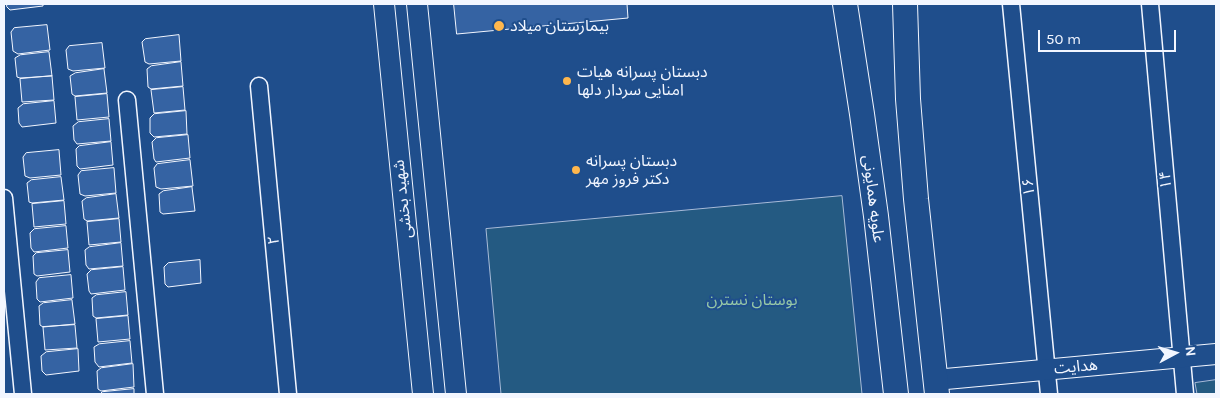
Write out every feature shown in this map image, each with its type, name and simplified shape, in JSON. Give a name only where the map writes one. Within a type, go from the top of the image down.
[{"type":"main road","name":"علویه همایونی","points":[[844,4],[876,216],[896,394]]},
{"type":"main road","points":[[905,4],[908,99],[916,199],[936,387]]},
{"type":"street","name":"شهید بخشی","points":[[384,4],[423,394]]},
{"type":"street","name":"شهید بخشی","points":[[417,4],[456,394]]},
{"type":"street","name":"۱۶","points":[[1011,4],[1050,394]]},
{"type":"street","name":"۱۴","points":[[1150,4],[1185,394]]},
{"type":"street","points":[[389,53],[421,50]]},
{"type":"street","name":"۲","points":[[259,86],[288,394]]},
{"type":"street","points":[[393,92],[426,88]]},
{"type":"street","points":[[127,100],[155,394]]},
{"type":"street","points":[[4,198],[23,394]]},
{"type":"street","name":"هدایت","points":[[936,387],[1047,370],[1216,354]]},
{"type":"green space","name":"بوستان نسترن","points":[[842,196],[862,394],[501,394],[486,229]]},
{"type":"green space","points":[[1216,380],[1216,394],[1197,394],[1195,383]]},
{"type":"building","points":[[7,4],[43,4],[43,6],[10,10]]},
{"type":"building","name":"بیمارستان میلاد","points":[[454,4],[627,4],[628,18],[457,34]]},
{"type":"building","points":[[47,25],[50,50],[18,54],[13,51],[11,32],[14,28]]},
{"type":"building","points":[[179,35],[181,61],[149,64],[145,62],[142,42],[145,39]]},
{"type":"building","points":[[102,43],[105,68],[73,71],[68,69],[66,50],[69,46]]},
{"type":"building","points":[[49,52],[52,76],[17,77],[15,58],[20,55]]},
{"type":"building","points":[[181,62],[183,86],[151,89],[148,87],[147,69],[151,66]]},
{"type":"building","points":[[104,69],[107,93],[75,96],[72,94],[70,76],[75,73]]},
{"type":"building","points":[[52,76],[54,100],[22,102],[20,79]]},
{"type":"building","points":[[183,87],[185,110],[154,113],[151,90]]},
{"type":"building","points":[[107,94],[109,117],[77,120],[75,97]]},
{"type":"building","points":[[54,101],[56,123],[22,127],[19,123],[18,108],[23,104]]},
{"type":"building","points":[[186,111],[187,134],[154,137],[150,133],[150,118],[154,114]]},
{"type":"building","points":[[109,119],[111,141],[77,144],[74,140],[73,126],[78,122]]},
{"type":"building","points":[[188,135],[190,158],[156,162],[152,142],[156,138]]},
{"type":"building","points":[[111,142],[113,165],[80,169],[77,166],[76,149],[79,146]]},
{"type":"building","points":[[59,150],[61,175],[30,178],[25,176],[23,157],[26,153]]},
{"type":"building","points":[[190,160],[193,186],[161,189],[156,187],[154,168],[157,164]]},
{"type":"building","points":[[114,168],[116,193],[85,196],[80,194],[78,175],[81,171]]},
{"type":"building","points":[[61,177],[64,200],[29,202],[27,183],[31,180]]},
{"type":"building","points":[[192,187],[195,211],[163,214],[160,212],[159,194],[163,191]]},
{"type":"building","points":[[116,194],[119,218],[87,221],[84,219],[82,201],[86,198]]},
{"type":"building","points":[[64,201],[66,224],[34,227],[32,204]]},
{"type":"building","points":[[119,219],[121,242],[89,245],[87,222]]},
{"type":"building","points":[[66,226],[68,248],[34,252],[31,248],[30,233],[34,229]]},
{"type":"building","points":[[121,243],[123,266],[89,269],[86,265],[85,250],[89,247]]},
{"type":"building","points":[[68,250],[70,272],[37,276],[34,274],[33,256],[36,253]]},
{"type":"building","points":[[200,260],[201,283],[168,287],[165,284],[164,267],[168,263]]},
{"type":"building","points":[[123,267],[125,290],[91,294],[87,274],[91,270]]},
{"type":"building","points":[[71,275],[73,298],[40,302],[37,299],[36,282],[39,278]]},
{"type":"building","points":[[126,292],[128,315],[96,318],[93,316],[92,298],[96,295]]},
{"type":"building","points":[[72,300],[75,324],[43,327],[40,325],[39,306],[43,303]]},
{"type":"building","points":[[128,316],[130,339],[98,342],[96,319]]},
{"type":"building","points":[[75,325],[77,348],[45,350],[43,327]]},
{"type":"building","points":[[130,341],[132,363],[99,367],[95,362],[94,347],[99,344]]},
{"type":"building","points":[[78,349],[79,371],[46,375],[42,371],[41,356],[46,352]]},
{"type":"building","points":[[133,364],[134,387],[101,391],[98,389],[97,371],[101,368]]},
{"type":"building","points":[[134,389],[134,394],[100,394],[102,392]]},
{"type":"place","name":"بیمارستان میلاد","points":[[499,26]]},
{"type":"place","name":"دبستان پسرانه هیات امنایی سردار دلها","points":[[567,81]]},
{"type":"place","name":"دبستان پسرانه دکتر فروز مهر","points":[[576,170]]}]
